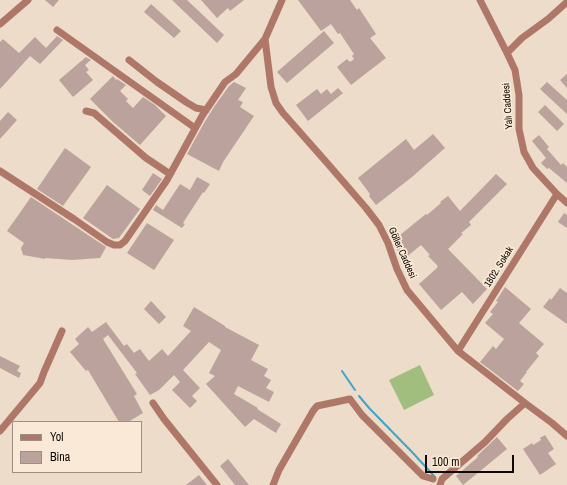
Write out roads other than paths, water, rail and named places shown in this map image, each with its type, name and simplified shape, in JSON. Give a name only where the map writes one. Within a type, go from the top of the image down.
[{"type":"street","points":[[0,24],[28,0]]},
{"type":"street","points":[[0,171],[107,242],[114,246],[120,245],[125,241],[151,205],[206,110],[226,82],[236,74],[265,39],[282,0]]},
{"type":"street","name":"Yalı Caddesi","points":[[480,0],[515,70],[519,95],[519,129],[524,152],[533,168],[567,203]]},
{"type":"street","points":[[507,53],[522,38],[548,19],[567,2]]},
{"type":"street","points":[[57,30],[195,128]]},
{"type":"street","name":"Göller Caddesi","points":[[265,39],[271,87],[276,103],[366,208],[378,225],[388,243],[397,269],[407,290],[458,350],[567,436]]},
{"type":"street","points":[[129,60],[186,102],[196,108],[206,110]]},
{"type":"street","points":[[86,111],[94,113],[146,158],[170,174]]},
{"type":"street","name":"1802. Sokak","points":[[458,350],[557,194]]},
{"type":"street","points":[[0,431],[40,384],[62,331]]},
{"type":"street","points":[[273,485],[279,470],[312,411],[317,406],[350,399],[362,415],[423,476],[433,479]]},
{"type":"street","points":[[152,403],[217,485]]},
{"type":"street","points":[[440,485],[442,479],[485,442],[525,403]]},
{"type":"waterway","points":[[342,371],[355,390]]},
{"type":"waterway","points":[[359,396],[435,477]]}]
